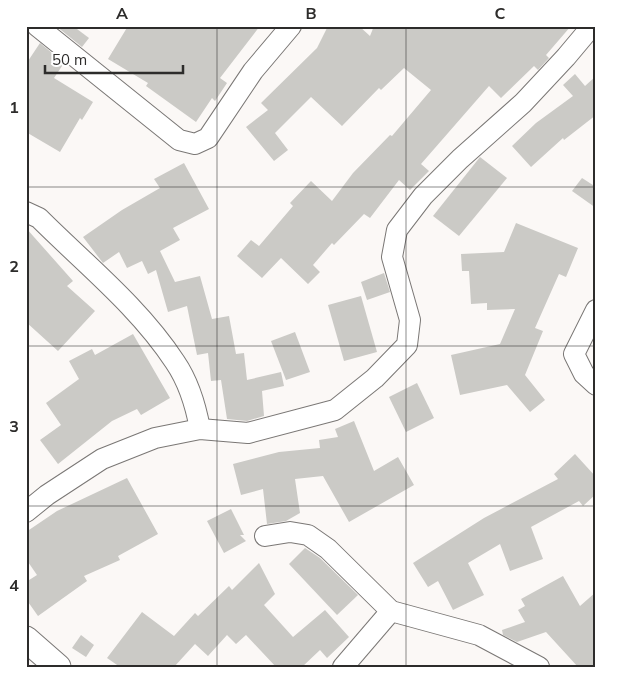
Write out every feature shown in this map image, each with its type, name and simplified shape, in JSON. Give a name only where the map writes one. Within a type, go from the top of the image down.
[{"type":"street","points":[[37,26],[179,140],[195,144],[208,138],[253,71],[291,26]]},
{"type":"street","points":[[26,512],[47,495],[102,459],[155,438],[200,429],[248,433],[334,410],[375,378],[407,345],[410,320],[392,257],[397,230],[423,196],[460,158],[523,103],[566,58],[592,26]]},
{"type":"street","points":[[26,212],[39,218],[126,302],[176,362],[195,406],[200,429]]},
{"type":"street","points":[[596,310],[574,354],[584,374],[596,385]]},
{"type":"street","points":[[265,536],[290,532],[308,535],[328,550],[391,611],[479,635],[539,667]]},
{"type":"street","points":[[343,667],[391,611]]},
{"type":"street","points":[[26,639],[58,667]]},
{"type":"building","points":[[56,26],[73,26],[89,38],[82,47]]},
{"type":"building","points":[[128,26],[260,26],[220,78],[227,83],[215,101],[212,98],[196,122],[146,86],[148,83],[108,59]]},
{"type":"building","points":[[328,26],[359,26],[370,36],[374,26],[571,26],[546,55],[549,58],[538,70],[534,66],[501,98],[489,86],[421,164],[429,171],[410,190],[399,180],[370,218],[364,214],[334,245],[332,243],[313,265],[320,272],[308,284],[281,258],[262,278],[237,256],[251,240],[259,246],[293,206],[290,203],[311,181],[332,201],[353,173],[390,135],[392,136],[431,90],[404,68],[381,90],[379,88],[342,126],[311,97],[275,133],[288,150],[274,161],[246,127],[268,110],[261,103],[317,48]]},
{"type":"building","points":[[40,43],[64,63],[54,78],[93,102],[82,120],[80,118],[60,152],[26,132],[26,64]]},
{"type":"building","points":[[575,74],[585,86],[596,76],[596,115],[564,140],[563,138],[531,167],[512,146],[536,123],[573,96],[563,85]]},
{"type":"building","points":[[480,157],[507,178],[459,236],[433,216]]},
{"type":"building","points":[[184,163],[209,209],[173,228],[180,240],[160,251],[175,282],[200,276],[212,319],[229,316],[236,354],[244,353],[247,380],[281,372],[284,386],[262,391],[264,416],[247,421],[227,419],[221,380],[211,381],[208,353],[197,355],[187,306],[168,312],[156,270],[148,274],[142,261],[127,268],[119,252],[103,263],[83,237],[122,210],[160,188],[154,179]]},
{"type":"building","points":[[582,178],[596,187],[596,208],[572,191]]},
{"type":"building","points":[[516,223],[578,248],[566,277],[559,274],[535,328],[543,331],[525,375],[545,400],[530,412],[507,385],[460,395],[451,355],[500,344],[515,309],[487,310],[487,303],[471,304],[469,271],[462,271],[461,254],[504,252]]},
{"type":"building","points":[[26,228],[73,281],[67,286],[95,311],[58,351],[26,322]]},
{"type":"building","points":[[384,273],[390,292],[367,300],[361,282]]},
{"type":"building","points":[[361,296],[377,352],[344,361],[328,305]]},
{"type":"building","points":[[295,332],[310,372],[286,380],[271,341]]},
{"type":"building","points":[[133,334],[170,398],[141,415],[137,409],[112,421],[58,464],[40,440],[61,425],[46,403],[79,379],[69,361],[92,349],[95,355]]},
{"type":"building","points":[[417,383],[434,418],[406,432],[389,397]]},
{"type":"building","points":[[354,421],[374,471],[398,457],[414,485],[349,522],[323,476],[295,479],[300,513],[286,521],[267,524],[263,489],[241,495],[233,464],[279,452],[320,448],[319,440],[338,437],[335,429]]},
{"type":"building","points":[[575,454],[596,477],[596,494],[583,506],[579,501],[531,527],[543,559],[510,571],[500,544],[468,563],[484,595],[453,610],[438,581],[428,587],[413,563],[484,518],[558,479],[554,474]]},
{"type":"building","points":[[127,478],[158,534],[118,556],[120,560],[84,576],[87,581],[38,616],[26,599],[26,582],[37,575],[26,559],[26,532],[57,511]]},
{"type":"building","points":[[231,509],[244,535],[240,535],[246,541],[224,553],[207,521]]},
{"type":"building","points":[[305,548],[320,558],[358,595],[337,615],[289,564]]},
{"type":"building","points":[[259,563],[275,594],[264,605],[293,637],[325,610],[349,637],[327,658],[320,650],[302,667],[276,667],[246,635],[236,644],[227,635],[208,656],[195,644],[174,667],[120,667],[107,658],[142,612],[174,636],[195,613],[198,616],[229,586],[232,590]]},
{"type":"building","points":[[563,576],[580,606],[596,592],[596,667],[578,667],[546,632],[517,642],[503,635],[502,630],[525,622],[518,610],[525,606],[521,599]]},
{"type":"building","points":[[81,635],[94,645],[86,657],[72,648]]}]
